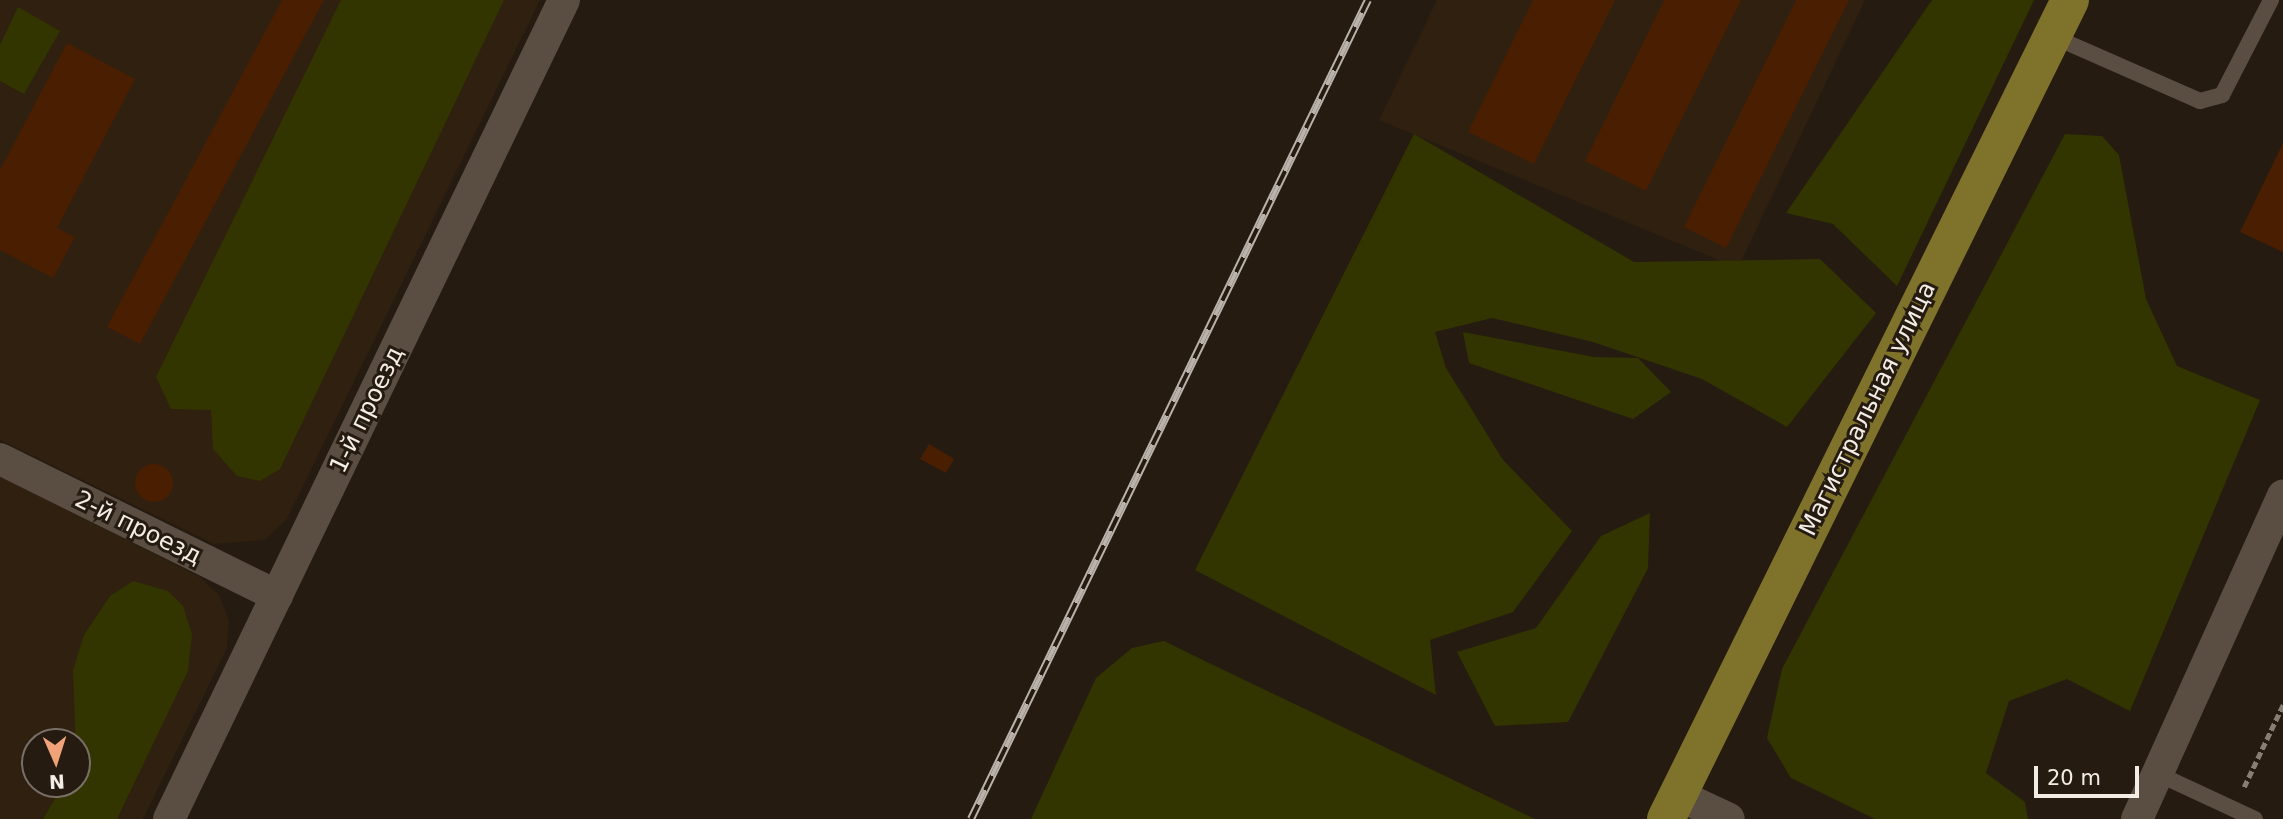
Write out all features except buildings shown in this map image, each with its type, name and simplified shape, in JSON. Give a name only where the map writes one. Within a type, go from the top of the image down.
[{"type":"main road","name":"Магистральная улица","points":[[1672,807],[2070,0]]},
{"type":"street","name":"1-й проезд","points":[[169,819],[564,0]]},
{"type":"street","name":"2-й проезд","points":[[0,459],[277,596]]},
{"type":"street","points":[[2137,819],[2283,495]]},
{"type":"street","points":[[1672,807],[1729,819]]},
{"type":"lane","points":[[2052,36],[2200,101],[2222,95],[2271,0]]},
{"type":"lane","points":[[2156,773],[2255,819]]},
{"type":"path","points":[[2233,809],[2283,705]]},
{"type":"shaded area","points":[[0,0],[540,0],[287,519],[265,540],[214,544],[0,440]]},
{"type":"shaded area","points":[[341,0],[504,0],[280,469],[260,481],[237,476],[213,449],[211,410],[171,409],[156,377]]},
{"type":"shaded area","points":[[1437,0],[1865,0],[1738,268],[1379,120]]},
{"type":"shaded area","points":[[1932,0],[2034,0],[1897,286],[1833,224],[1786,213]]},
{"type":"shaded area","points":[[18,7],[60,31],[24,94],[0,81],[0,45]]},
{"type":"shaded area","points":[[1414,134],[1634,262],[1820,259],[1876,313],[1787,427],[1702,379],[1593,342],[1492,318],[1435,332],[1446,368],[1503,460],[1572,531],[1513,612],[1430,640],[1436,695],[1195,570]]},
{"type":"shaded area","points":[[2065,134],[2102,136],[2119,155],[2146,299],[2177,366],[2260,400],[2130,711],[2067,679],[2009,701],[1986,773],[2025,802],[2028,819],[1875,819],[1791,778],[1767,738],[1782,669]]},
{"type":"shaded area","points":[[1463,332],[1594,357],[1638,358],[1671,392],[1633,419],[1469,363]]},
{"type":"shaded area","points":[[0,476],[200,577],[219,595],[229,620],[227,648],[143,819],[0,819]]},
{"type":"shaded area","points":[[1650,513],[1648,568],[1568,722],[1495,726],[1457,652],[1536,628],[1601,536]]},
{"type":"shaded area","points":[[133,581],[168,591],[183,606],[192,634],[188,671],[117,819],[43,819],[56,798],[91,798],[91,728],[75,728],[73,670],[84,635],[110,596]]},
{"type":"shaded area","points":[[1164,641],[1535,819],[1031,819],[1096,678],[1132,648]]},
{"type":"railway","points":[[971,819],[1368,0]]}]
